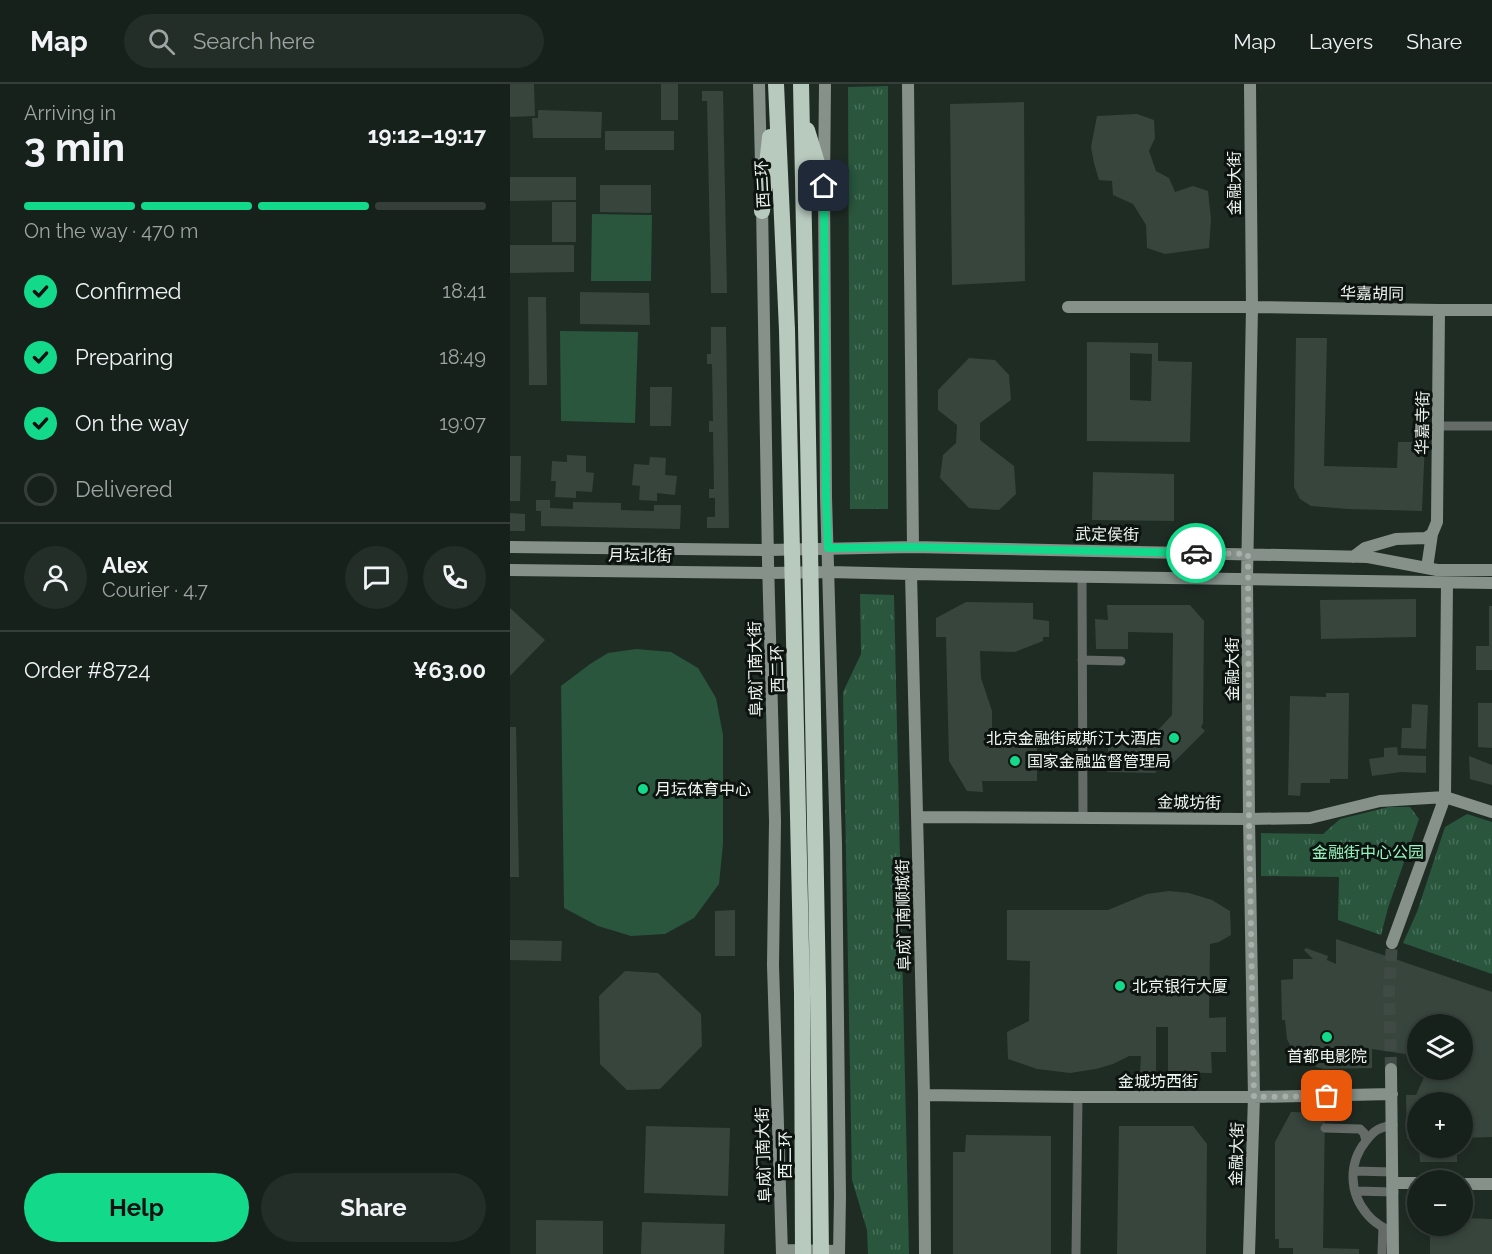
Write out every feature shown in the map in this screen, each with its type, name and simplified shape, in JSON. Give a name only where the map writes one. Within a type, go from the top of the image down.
[{"type":"highway","points":[[762,211],[770,84]]},
{"type":"highway","name":"西二环","points":[[770,84],[787,330],[802,993],[812,1253]]},
{"type":"highway","points":[[801,84],[818,992],[812,1253]]},
{"type":"highway","points":[[801,109],[824,186]]},
{"type":"street","points":[[782,1252],[839,1253],[836,844],[826,496],[825,84]]},
{"type":"street","points":[[908,84],[913,547]]},
{"type":"street","name":"金融大街","points":[[1249,1254],[1258,1097],[1249,819],[1248,554],[1252,307],[1250,84]]},
{"type":"street","name":"阜成门南大街","points":[[762,211],[775,821],[773,965],[782,1252]]},
{"type":"street","name":"华嘉胡同","points":[[1068,307],[1492,310]]},
{"type":"street","name":"华嘉寺街","points":[[1427,568],[1432,534],[1437,522],[1440,310]]},
{"type":"street","points":[[1438,426],[1492,426]]},
{"type":"street","points":[[768,498],[826,496]]},
{"type":"street","points":[[1353,557],[1365,548],[1385,542],[1396,539],[1426,538],[1432,534]]},
{"type":"street","name":"月坛北街","points":[[510,547],[768,550],[828,548]]},
{"type":"street","name":"武定侯街","points":[[828,548],[913,547],[1368,557],[1437,570],[1492,570]]},
{"type":"street","name":"月坛北街","points":[[510,570],[829,572]]},
{"type":"street","points":[[829,572],[1492,583]]},
{"type":"street","name":"阜成门南顺城街","points":[[911,574],[924,1095],[925,1254]]},
{"type":"street","points":[[1082,577],[1083,818]]},
{"type":"street","points":[[1392,943],[1445,797],[1446,583]]},
{"type":"street","points":[[1082,660],[1120,661]]},
{"type":"street","name":"金城坊街","points":[[917,817],[1310,818],[1380,801],[1445,797],[1492,812]]},
{"type":"street","points":[[1382,1254],[1388,1230],[1393,1182],[1391,1069]]},
{"type":"street","name":"金城坊西街","points":[[924,1095],[1258,1097],[1392,1094]]},
{"type":"street","points":[[1076,1254],[1078,1097]]},
{"type":"street","points":[[1257,1254],[1258,1097]]},
{"type":"street","points":[[1393,1125],[1379,1129],[1366,1141],[1358,1153],[1353,1171],[1353,1182],[1359,1201],[1368,1215],[1388,1230],[1394,1254]]},
{"type":"street","points":[[1325,1128],[1360,1129],[1366,1141]]},
{"type":"street","points":[[1353,1171],[1393,1182],[1407,1183]]},
{"type":"street","points":[[1355,1191],[1393,1182]]},
{"type":"street","points":[[1473,1184],[1492,1184]]},
{"type":"green space","points":[[888,86],[888,509],[850,509],[848,87]]},
{"type":"green space","points":[[592,214],[652,215],[651,281],[591,281]]},
{"type":"green space","points":[[560,331],[638,332],[635,423],[561,421]]},
{"type":"green space","points":[[860,594],[894,595],[909,1254],[868,1254],[867,1230],[852,1180],[843,692],[861,654]]},
{"type":"green space","name":"月坛体育中心","points":[[636,649],[671,652],[698,668],[716,698],[723,735],[723,844],[719,884],[694,918],[665,934],[631,936],[598,926],[564,908],[561,686],[608,653]]},
{"type":"green space","name":"金融街中心公园","points":[[1389,807],[1410,807],[1419,819],[1381,935],[1338,920],[1339,877],[1261,876],[1261,833],[1323,834],[1340,819]]},
{"type":"green space","name":"金融街中心公园","points":[[1467,814],[1492,822],[1492,974],[1403,943],[1417,912],[1445,827]]},
{"type":"building","points":[[510,84],[534,84],[535,116],[510,117]]},
{"type":"building","points":[[661,84],[678,84],[678,120],[661,120]]},
{"type":"building","points":[[702,91],[723,91],[727,293],[711,293],[707,101],[702,101]]},
{"type":"building","points":[[1024,102],[1025,281],[952,285],[950,104]]},
{"type":"building","points":[[539,110],[602,112],[601,138],[533,138],[532,118],[538,118]]},
{"type":"building","points":[[1137,114],[1154,120],[1155,138],[1149,151],[1156,171],[1169,178],[1175,192],[1193,186],[1208,191],[1211,219],[1209,248],[1165,254],[1147,248],[1146,225],[1133,204],[1113,195],[1112,181],[1099,180],[1091,147],[1097,116]]},
{"type":"building","points":[[605,131],[674,131],[674,150],[605,150]]},
{"type":"building","points":[[510,177],[576,177],[576,200],[510,201]]},
{"type":"building","points":[[600,185],[651,185],[651,213],[600,212]]},
{"type":"building","points":[[552,202],[576,202],[576,242],[552,242]]},
{"type":"building","points":[[510,245],[574,245],[574,272],[510,273]]},
{"type":"building","points":[[580,292],[649,293],[650,325],[580,324]]},
{"type":"building","points":[[528,297],[546,297],[547,385],[529,385]]},
{"type":"building","points":[[711,327],[726,327],[729,528],[707,528],[707,517],[715,517],[715,498],[709,498],[709,489],[714,489],[713,432],[709,432],[709,421],[713,421],[712,364],[707,364],[707,354],[711,354]]},
{"type":"building","points":[[1296,338],[1327,338],[1324,466],[1397,468],[1398,442],[1425,442],[1422,511],[1311,506],[1300,499],[1294,487]]},
{"type":"building","points":[[1087,342],[1158,343],[1158,361],[1192,362],[1190,442],[1087,441]],"holes":[[[1130,353],[1152,354],[1151,401],[1130,400]]]},
{"type":"building","points":[[969,358],[995,360],[1009,375],[1011,400],[980,423],[980,440],[1014,466],[1016,494],[999,510],[969,508],[940,478],[943,455],[956,443],[957,425],[938,410],[938,390]]},
{"type":"building","points":[[650,387],[672,387],[671,426],[650,426]]},
{"type":"building","points":[[567,455],[586,456],[586,472],[594,473],[592,492],[576,491],[576,498],[555,497],[556,481],[551,481],[552,461],[567,462]]},
{"type":"building","points":[[510,456],[521,456],[520,501],[510,501]]},
{"type":"building","points":[[650,457],[666,458],[665,475],[677,476],[675,495],[657,493],[657,501],[639,500],[640,486],[632,485],[634,464],[649,465]]},
{"type":"building","points":[[1093,472],[1174,474],[1174,521],[1092,520]]},
{"type":"building","points":[[536,500],[550,500],[550,508],[573,509],[573,502],[621,503],[621,510],[654,511],[654,505],[681,505],[680,529],[541,526],[541,511],[536,511]]},
{"type":"building","points":[[510,513],[525,514],[525,531],[510,531]]},
{"type":"building","points":[[1416,599],[1416,637],[1321,639],[1320,600]]},
{"type":"building","points":[[966,602],[1033,603],[1033,619],[1049,621],[1049,637],[1043,637],[1043,641],[1015,652],[980,651],[981,678],[992,711],[992,740],[1037,741],[1037,781],[982,781],[983,792],[967,791],[949,761],[946,637],[936,637],[936,618]]},
{"type":"building","points":[[1107,605],[1190,605],[1204,621],[1203,723],[1201,727],[1205,731],[1165,771],[1161,767],[1155,773],[1107,772],[1108,743],[1146,743],[1172,715],[1173,633],[1128,632],[1128,649],[1096,649],[1095,619],[1108,620]]},
{"type":"building","points":[[1489,606],[1492,606],[1492,670],[1476,670],[1476,646],[1489,646]]},
{"type":"building","points":[[510,608],[545,640],[510,676]]},
{"type":"building","points":[[1326,693],[1349,693],[1348,779],[1330,779],[1330,783],[1301,783],[1300,796],[1288,795],[1290,696],[1326,697]]},
{"type":"building","points":[[1478,703],[1492,703],[1492,748],[1478,747]]},
{"type":"building","points":[[1412,704],[1428,705],[1426,749],[1401,748],[1402,728],[1411,728]]},
{"type":"building","points":[[510,727],[516,727],[519,877],[510,877]]},
{"type":"building","points":[[1397,747],[1398,755],[1426,756],[1426,773],[1401,772],[1372,776],[1369,759],[1384,757],[1384,748]]},
{"type":"building","points":[[1469,756],[1492,765],[1492,785],[1470,779]]},
{"type":"building","name":"北京银行大厦","points":[[1169,891],[1189,893],[1212,900],[1230,911],[1231,935],[1210,944],[1209,1018],[1226,1017],[1226,1052],[1211,1052],[1212,1073],[1168,1072],[1168,1027],[1156,1027],[1156,1072],[1140,1072],[1141,1056],[1129,1056],[1096,1069],[1070,1073],[1037,1069],[1008,1059],[1007,1032],[1029,1021],[1030,961],[1007,960],[1007,910],[1108,910],[1147,894]]},
{"type":"building","points":[[735,910],[735,956],[715,956],[715,911]]},
{"type":"building","points":[[1336,939],[1492,992],[1492,1137],[1473,1138],[1473,1092],[1417,1092],[1423,1080],[1473,1080],[1473,1014],[1407,1014],[1407,1054],[1372,1049],[1372,1068],[1324,1069],[1305,1064],[1295,1055],[1287,1039],[1285,1020],[1282,1020],[1281,980],[1293,979],[1293,959],[1313,959],[1304,950],[1306,948],[1328,956],[1327,960],[1336,964]]},
{"type":"building","points":[[510,940],[562,941],[561,961],[510,960]]},
{"type":"building","points":[[625,971],[658,973],[701,1014],[702,1046],[660,1089],[627,1090],[600,1064],[599,996]]},
{"type":"building","points":[[1291,1112],[1325,1113],[1323,1248],[1359,1249],[1359,1254],[1293,1254],[1293,1248],[1279,1248],[1279,1239],[1275,1239],[1275,1142]]},
{"type":"building","points":[[646,1126],[730,1128],[728,1196],[644,1193]]},
{"type":"building","points":[[1119,1126],[1193,1126],[1207,1144],[1206,1254],[1117,1254]]},
{"type":"building","points":[[966,1135],[1051,1136],[1051,1254],[953,1254],[953,1152],[965,1152]]},
{"type":"building","points":[[1420,1158],[1457,1158],[1457,1162],[1420,1162]]},
{"type":"building","points":[[1473,1218],[1492,1219],[1492,1254],[1430,1254],[1430,1236],[1473,1236]]},
{"type":"building","points":[[536,1220],[603,1221],[603,1254],[536,1254]]},
{"type":"building","points":[[642,1222],[725,1224],[724,1254],[641,1254]]},
{"type":"tunnel","points":[[1391,1069],[1389,990],[1392,943]]},
{"type":"way so far","points":[[1196,553],[1248,554],[1249,819],[1254,1097],[1327,1096]]},
{"type":"place","name":"北京金融街威斯汀大酒店","points":[[1174,738]]},
{"type":"place","name":"国家金融监督管理局","points":[[1015,761]]},
{"type":"place","name":"月坛体育中心","points":[[643,789]]},
{"type":"place","name":"北京银行大厦","points":[[1120,986]]},
{"type":"place","name":"首都电影院","points":[[1327,1037]]},
{"type":"route","points":[[824,186],[828,548],[913,547],[1196,553]]}]
